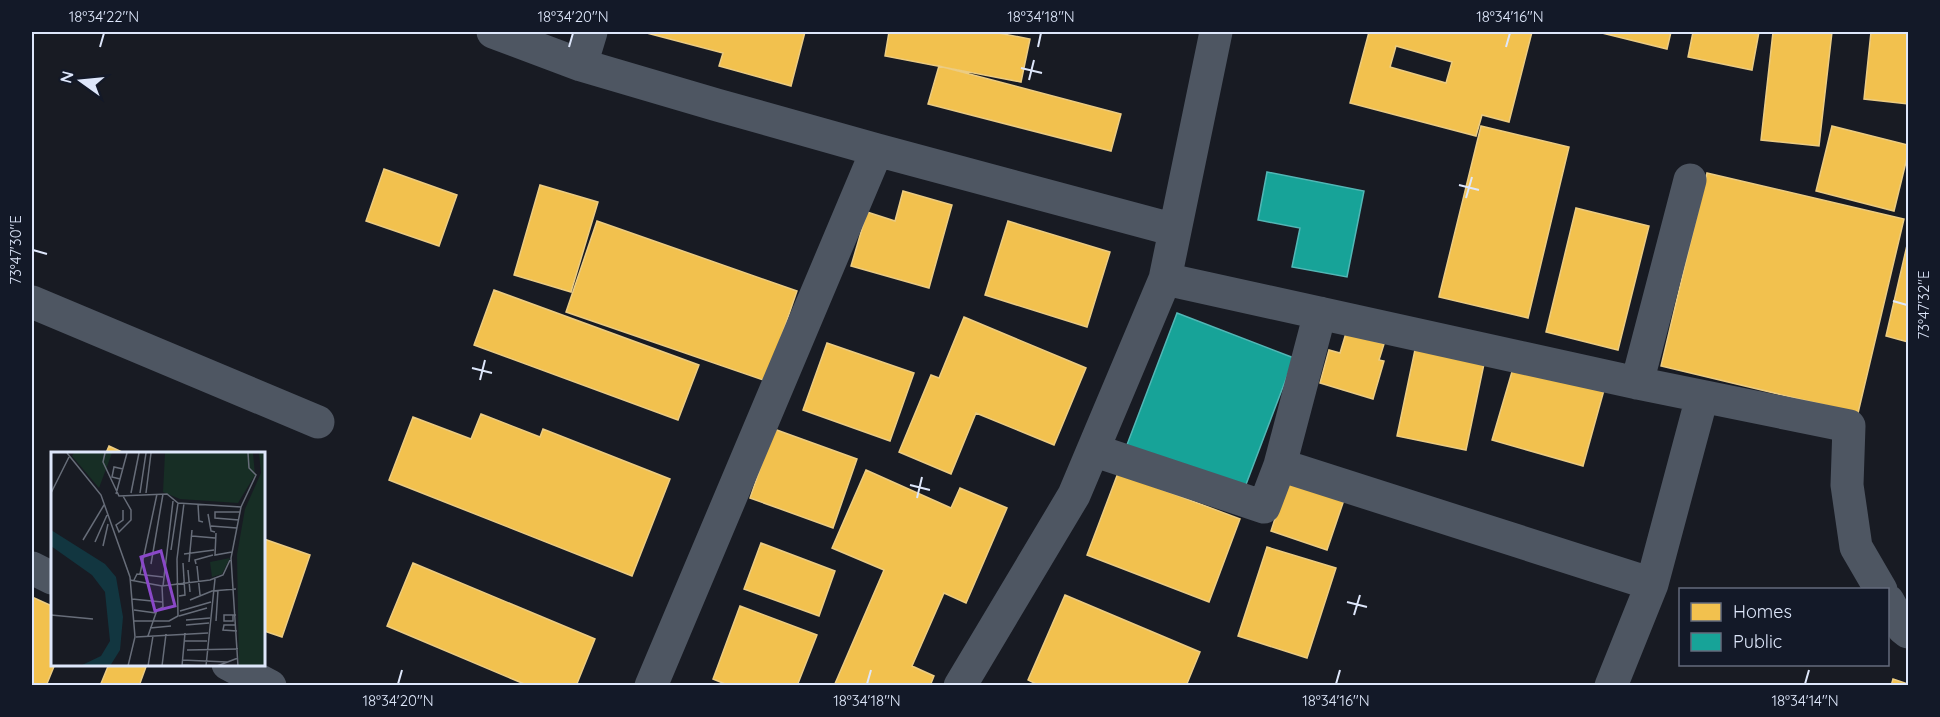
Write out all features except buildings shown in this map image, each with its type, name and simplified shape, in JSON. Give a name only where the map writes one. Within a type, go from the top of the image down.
[{"type":"street","points":[[493,32],[581,65],[877,150],[1175,230]]},
{"type":"street","points":[[581,65],[591,32]]},
{"type":"street","points":[[960,686],[1074,495],[1165,279],[1216,32]]},
{"type":"street","points":[[651,686],[877,150]]},
{"type":"street","points":[[1637,383],[1690,180]]},
{"type":"street","points":[[1165,279],[1637,383],[1849,426],[1847,485],[1856,547],[1880,588]]},
{"type":"street","points":[[32,302],[318,422]]},
{"type":"street","points":[[1093,450],[1264,507],[1280,465],[1320,313]]},
{"type":"street","points":[[1611,686],[1652,584],[1702,396]]},
{"type":"street","points":[[1280,465],[1652,584]]},
{"type":"street","points":[[32,568],[51,578]]},
{"type":"street","points":[[1889,604],[1903,628],[1908,632]]},
{"type":"street","points":[[232,666],[270,686]]}]
